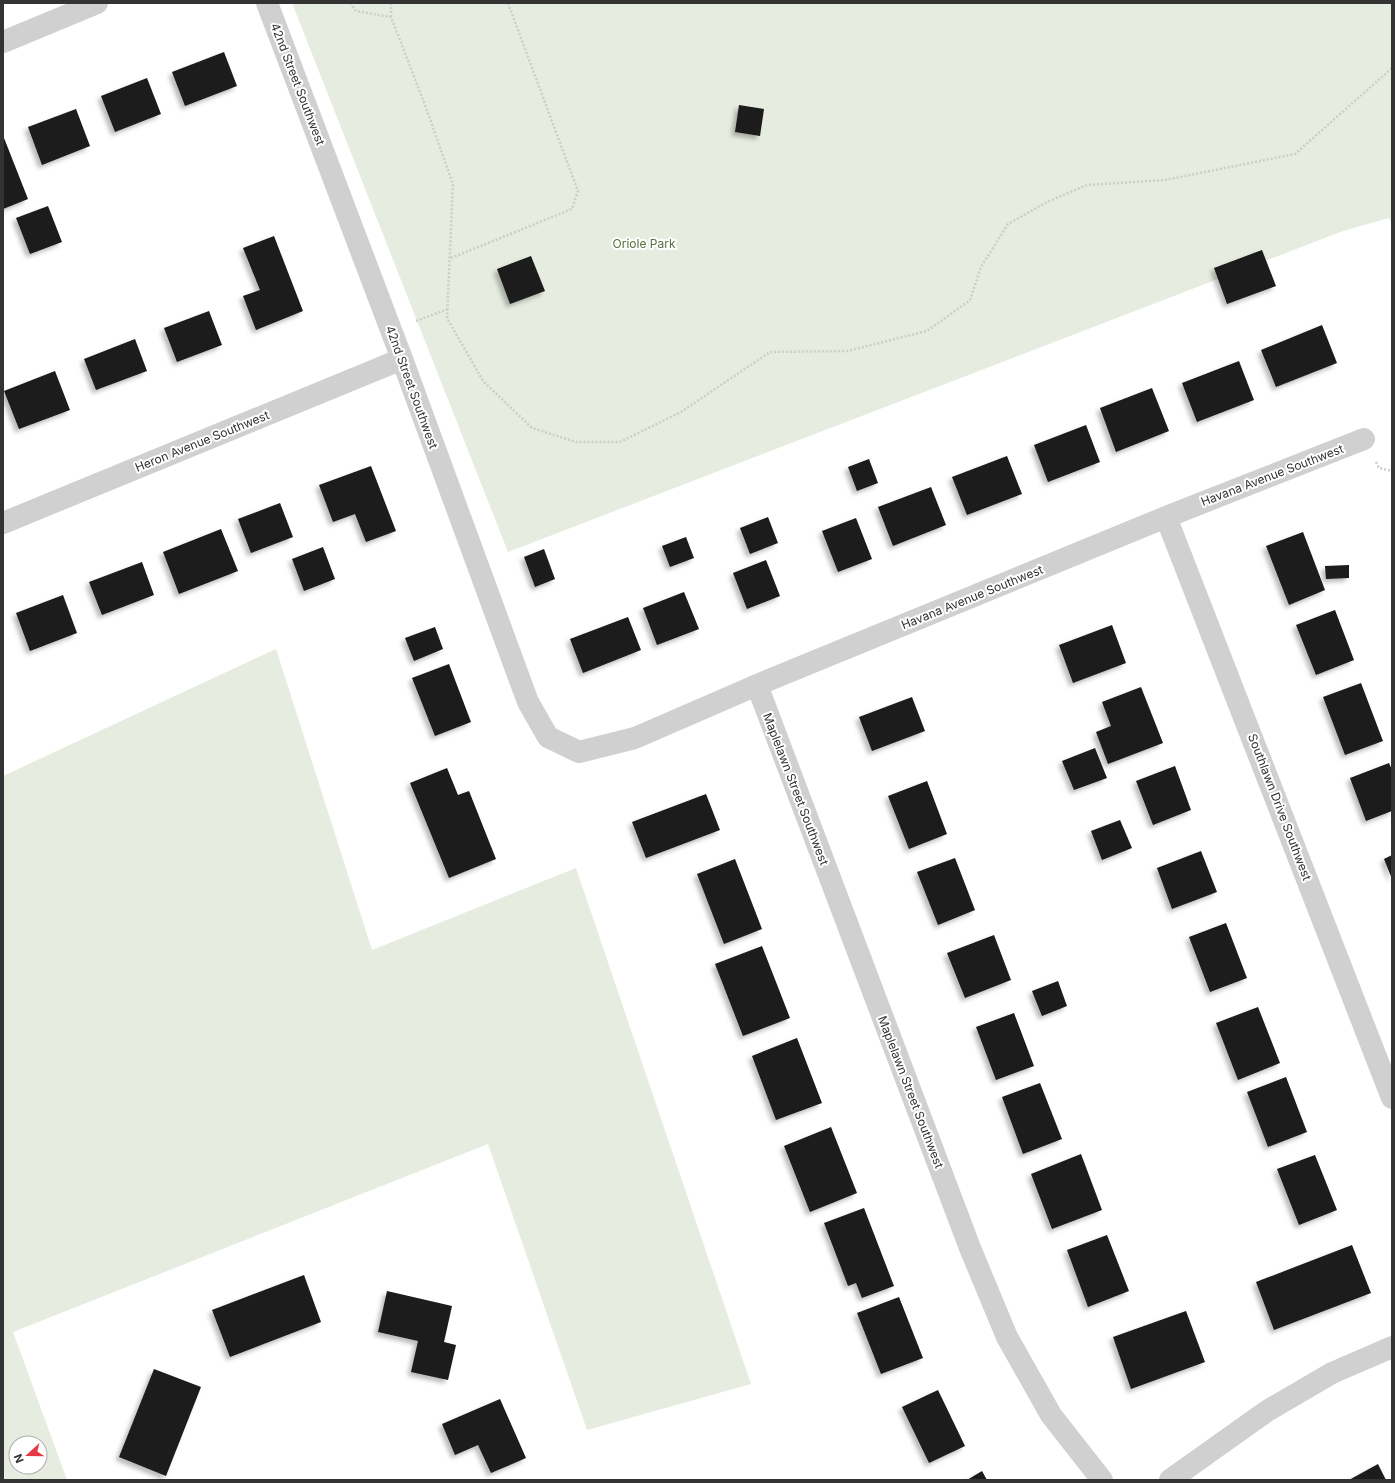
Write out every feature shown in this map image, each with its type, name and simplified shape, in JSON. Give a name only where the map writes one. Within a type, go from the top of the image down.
[{"type":"street","points":[[3,42],[96,3]]},
{"type":"street","name":"42nd Street Southwest","points":[[267,3],[402,359],[528,702],[548,737],[579,752]]},
{"type":"street","name":"Heron Avenue Southwest","points":[[3,523],[402,359]]},
{"type":"street","name":"Havana Avenue Southwest","points":[[579,752],[635,738],[757,685],[1166,517],[1364,439]]},
{"type":"street","name":"Southlawn Drive Southwest","points":[[1166,517],[1392,1098]]},
{"type":"street","name":"Maplelawn Street Southwest","points":[[757,685],[970,1248],[1007,1337],[1052,1415],[1102,1480]]},
{"type":"street","points":[[1170,1480],[1267,1411],[1332,1373],[1392,1347]]},
{"type":"path","points":[[350,3],[356,11],[391,17]]},
{"type":"path","points":[[391,3],[391,17],[425,105],[453,184],[451,258],[447,318],[483,381],[532,428],[576,442],[620,442],[681,412],[770,352],[847,351],[927,331],[970,300],[981,267],[1008,224],[1047,202],[1087,185],[1165,180],[1295,154],[1392,68]]},
{"type":"path","points":[[451,258],[572,209],[578,191],[508,3]]},
{"type":"path","points":[[391,330],[448,309]]},
{"type":"green space","name":"Oriole Park","points":[[292,3],[1392,3],[1392,224],[1389,218],[1343,231],[508,552]]},
{"type":"green space","points":[[276,649],[372,950],[576,868],[751,1384],[587,1430],[488,1144],[13,1332],[67,1480],[3,1480],[3,776]]},
{"type":"building","points":[[224,52],[237,86],[185,106],[172,72]]},
{"type":"building","points":[[147,78],[161,114],[115,132],[101,96]]},
{"type":"building","points":[[739,105],[764,109],[760,136],[735,132]]},
{"type":"building","points":[[76,109],[90,146],[42,165],[28,127]]},
{"type":"building","points":[[3,138],[28,199],[3,209]]},
{"type":"building","points":[[48,206],[62,242],[30,254],[16,218]]},
{"type":"building","points":[[274,236],[303,311],[256,330],[243,296],[260,290],[243,248]]},
{"type":"building","points":[[1262,250],[1276,286],[1227,304],[1214,268]]},
{"type":"building","points":[[531,256],[545,291],[510,304],[497,269]]},
{"type":"building","points":[[209,311],[222,345],[177,362],[164,328]]},
{"type":"building","points":[[1322,325],[1337,363],[1276,387],[1261,350]]},
{"type":"building","points":[[135,339],[147,371],[96,390],[84,359]]},
{"type":"building","points":[[1239,361],[1254,400],[1197,422],[1182,383]]},
{"type":"building","points":[[55,371],[70,410],[19,429],[4,391]]},
{"type":"building","points":[[1152,388],[1169,431],[1116,452],[1100,408]]},
{"type":"building","points":[[1086,425],[1100,462],[1048,482],[1034,445]]},
{"type":"building","points":[[1007,456],[1022,494],[967,515],[952,477]]},
{"type":"building","points":[[869,459],[878,483],[857,491],[848,467]]},
{"type":"building","points":[[371,466],[396,531],[366,542],[355,514],[333,522],[319,485]]},
{"type":"building","points":[[931,487],[946,525],[893,546],[878,507]]},
{"type":"building","points":[[280,503],[293,537],[251,553],[238,519]]},
{"type":"building","points":[[768,517],[778,543],[750,554],[740,528]]},
{"type":"building","points":[[856,518],[872,559],[838,572],[822,531]]},
{"type":"building","points":[[221,529],[238,571],[179,594],[163,552]]},
{"type":"building","points":[[1303,532],[1325,590],[1289,605],[1266,546]]},
{"type":"building","points":[[686,537],[694,558],[670,567],[662,546]]},
{"type":"building","points":[[323,547],[335,579],[304,591],[292,559]]},
{"type":"building","points":[[544,549],[555,579],[535,587],[524,557]]},
{"type":"building","points":[[766,560],[780,596],[747,609],[733,573]]},
{"type":"building","points":[[142,562],[154,595],[102,615],[89,582]]},
{"type":"building","points":[[1349,565],[1349,578],[1326,579],[1325,566]]},
{"type":"building","points":[[684,592],[699,629],[657,645],[643,608]]},
{"type":"building","points":[[63,595],[77,633],[30,651],[16,613]]},
{"type":"building","points":[[1335,610],[1354,660],[1316,675],[1296,625]]},
{"type":"building","points":[[628,617],[641,650],[583,673],[570,639]]},
{"type":"building","points":[[1112,625],[1126,663],[1073,683],[1059,645]]},
{"type":"building","points":[[435,627],[443,649],[414,661],[405,638]]},
{"type":"building","points":[[449,664],[471,722],[435,736],[412,678]]},
{"type":"building","points":[[1361,683],[1383,741],[1345,755],[1323,697]]},
{"type":"building","points":[[1141,687],[1163,743],[1108,764],[1096,732],[1111,726],[1102,702]]},
{"type":"building","points":[[912,697],[925,731],[872,751],[859,717]]},
{"type":"building","points":[[1095,748],[1107,778],[1074,790],[1062,761]]},
{"type":"building","points":[[1389,763],[1392,770],[1392,811],[1366,821],[1350,778]]},
{"type":"building","points":[[1175,766],[1191,810],[1153,825],[1136,781]]},
{"type":"building","points":[[447,768],[458,795],[469,791],[496,859],[449,878],[410,783]]},
{"type":"building","points":[[927,781],[947,834],[909,849],[888,796]]},
{"type":"building","points":[[706,794],[720,830],[646,858],[632,822]]},
{"type":"building","points":[[1120,820],[1132,848],[1102,860],[1091,831]]},
{"type":"building","points":[[1201,851],[1217,892],[1172,909],[1157,868]]},
{"type":"building","points":[[1392,855],[1392,879],[1384,859]]},
{"type":"building","points":[[955,858],[975,910],[938,925],[917,872]]},
{"type":"building","points":[[735,859],[762,929],[724,944],[697,874]]},
{"type":"building","points":[[1226,923],[1247,978],[1210,992],[1189,937]]},
{"type":"building","points":[[994,935],[1011,980],[965,998],[947,953]]},
{"type":"building","points":[[762,946],[790,1018],[743,1036],[715,964]]},
{"type":"building","points":[[1058,981],[1067,1006],[1042,1016],[1032,991]]},
{"type":"building","points":[[1258,1007],[1280,1063],[1238,1080],[1216,1023]]},
{"type":"building","points":[[1014,1013],[1034,1066],[996,1080],[976,1027]]},
{"type":"building","points":[[797,1038],[822,1103],[776,1120],[752,1056]]},
{"type":"building","points":[[1286,1077],[1307,1132],[1268,1147],[1247,1092]]},
{"type":"building","points":[[1040,1083],[1062,1139],[1023,1154],[1002,1097]]},
{"type":"building","points":[[831,1127],[857,1193],[810,1212],[784,1146]]},
{"type":"building","points":[[1081,1154],[1102,1210],[1052,1229],[1031,1174]]},
{"type":"building","points":[[1315,1155],[1337,1210],[1299,1225],[1277,1169]]},
{"type":"building","points":[[864,1208],[894,1286],[862,1298],[856,1283],[848,1286],[824,1223]]},
{"type":"building","points":[[1107,1235],[1129,1291],[1088,1307],[1067,1250]]},
{"type":"building","points":[[1352,1245],[1371,1293],[1274,1330],[1256,1282]]},
{"type":"building","points":[[304,1275],[321,1322],[230,1357],[212,1310]]},
{"type":"building","points":[[387,1291],[452,1306],[444,1342],[456,1345],[448,1380],[411,1372],[418,1341],[378,1332]]},
{"type":"building","points":[[899,1297],[923,1358],[881,1374],[857,1313]]},
{"type":"building","points":[[1186,1311],[1205,1362],[1131,1389],[1113,1337]]},
{"type":"building","points":[[154,1369],[201,1387],[166,1476],[119,1457]]},
{"type":"building","points":[[938,1390],[965,1446],[929,1463],[902,1407]]},
{"type":"building","points":[[500,1399],[526,1458],[491,1473],[478,1445],[455,1455],[442,1424]]},
{"type":"building","points":[[1378,1464],[1386,1480],[1349,1480]]},
{"type":"building","points":[[982,1471],[987,1480],[967,1480]]}]
